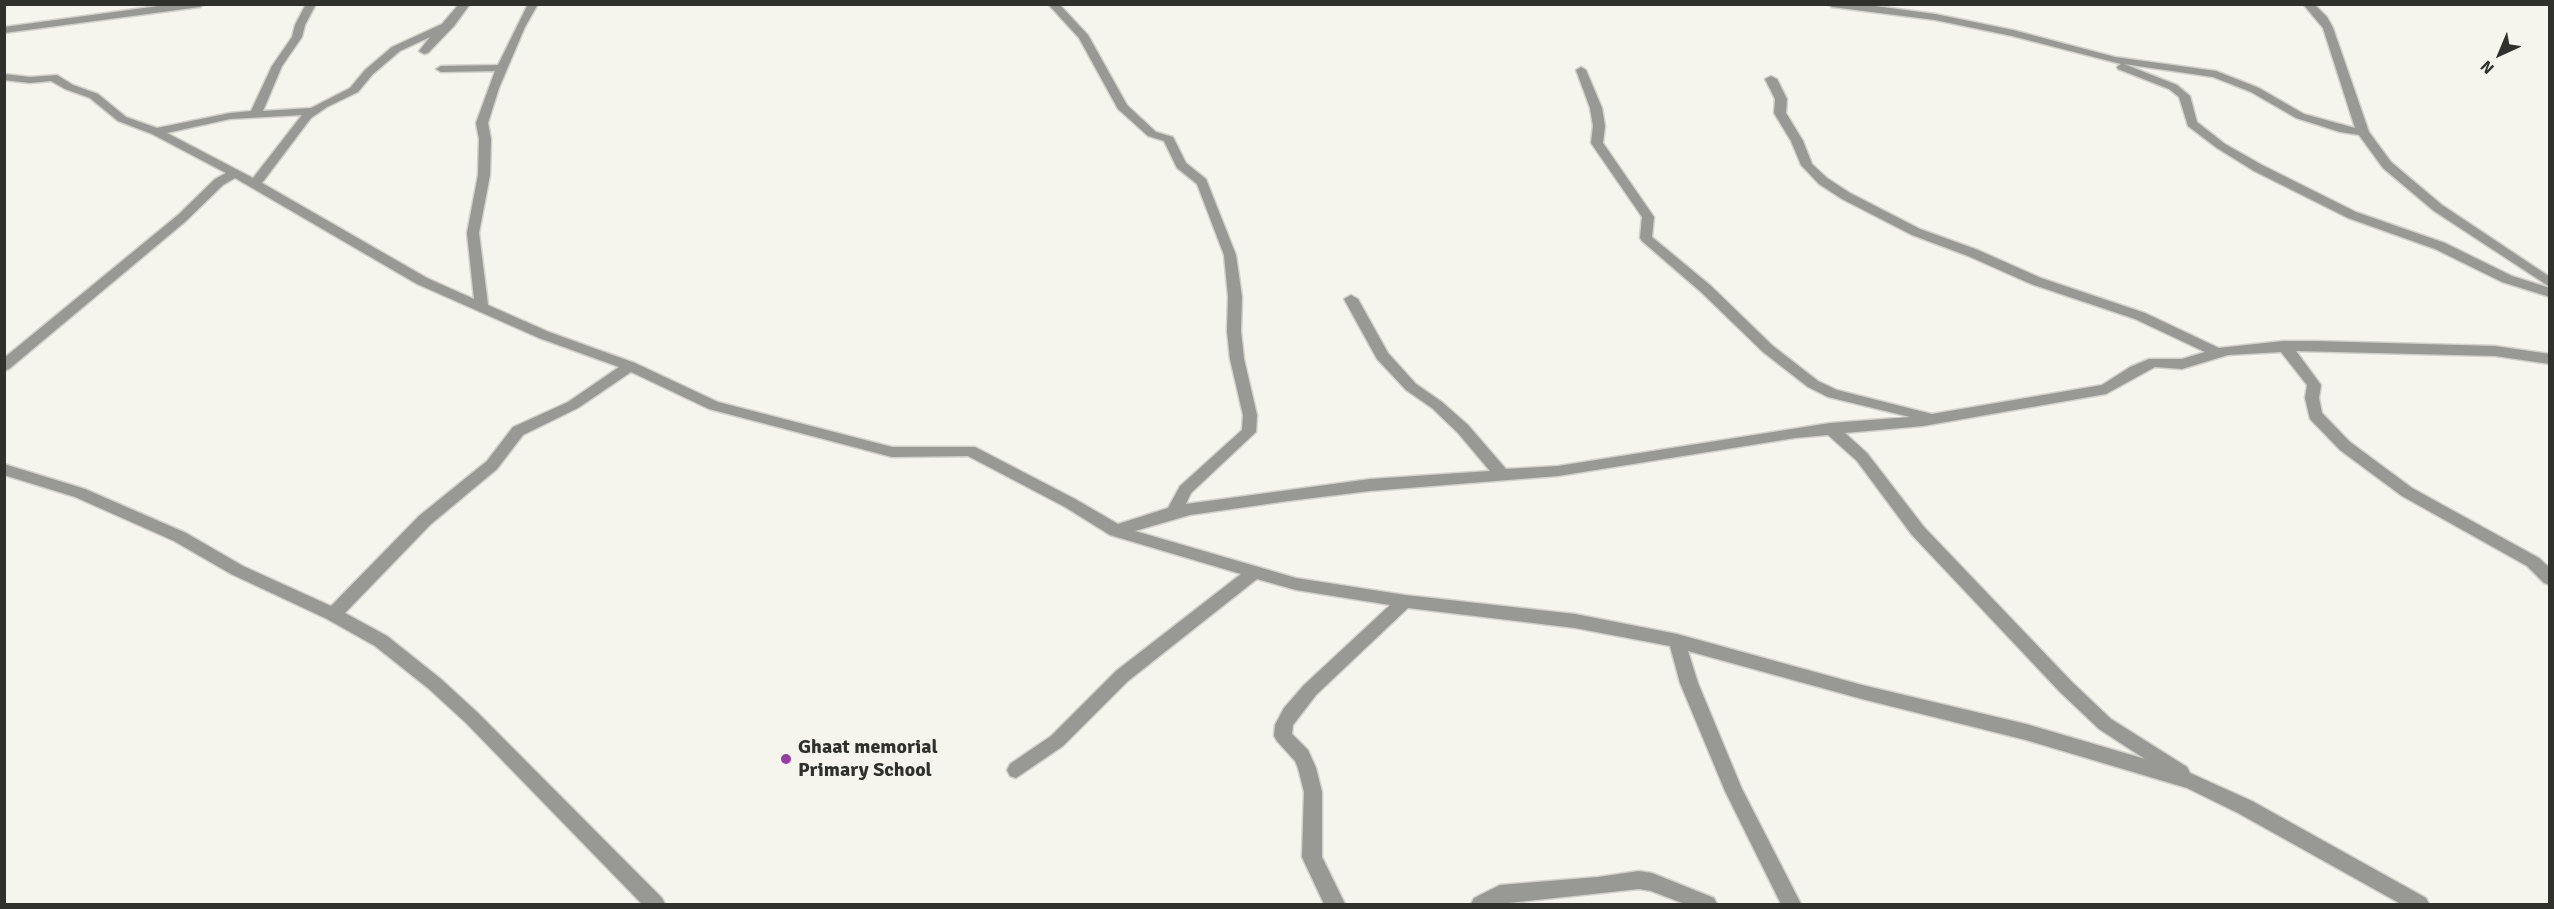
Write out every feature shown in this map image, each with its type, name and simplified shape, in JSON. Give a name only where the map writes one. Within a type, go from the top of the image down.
[{"type":"street","points":[[4,30],[200,4]]},
{"type":"street","points":[[256,114],[277,66],[297,37],[300,25],[311,4]]},
{"type":"street","points":[[424,51],[450,24],[465,4]]},
{"type":"street","points":[[481,305],[473,233],[484,175],[485,139],[482,123],[503,68],[533,4]]},
{"type":"street","points":[[1053,4],[1084,37],[1122,106],[1152,134],[1169,139],[1181,165],[1202,182],[1230,255],[1235,297],[1236,359],[1250,415],[1249,432],[1185,490],[1174,513]]},
{"type":"street","points":[[1832,4],[1916,14],[2052,42],[2173,87],[2184,96],[2192,124],[2221,146],[2258,168],[2352,215],[2440,246],[2507,279],[2550,293]]},
{"type":"street","points":[[2308,4],[2324,19],[2363,132],[2387,165],[2409,185],[2479,237],[2550,283]]},
{"type":"street","points":[[255,184],[290,136],[314,111],[354,90],[369,72],[396,49],[450,24]]},
{"type":"street","points":[[1983,39],[1993,34],[1996,29]]},
{"type":"street","points":[[2089,54],[2216,74],[2255,90],[2300,116],[2344,130],[2363,132]]},
{"type":"street","points":[[441,69],[503,68]]},
{"type":"street","points":[[1581,70],[1596,108],[1599,126],[1597,143],[1647,217],[1646,238],[1701,284],[1768,349],[1813,384],[1833,394],[1936,419]]},
{"type":"street","points":[[4,77],[30,80],[53,77],[69,87],[98,98],[122,118],[156,132],[232,174],[255,184],[422,281],[456,297],[481,305],[544,335],[630,366],[714,406],[883,450],[903,453],[970,451],[1070,503],[1116,531],[1296,584],[1406,601],[1575,621],[1677,641],[1862,692],[2026,732],[2191,781],[2254,812],[2419,904]]},
{"type":"street","points":[[1772,79],[1781,99],[1780,113],[1807,165],[1823,181],[1846,196],[1916,232],[1973,253],[2036,281],[2140,316],[2217,352]]},
{"type":"street","points":[[156,132],[210,119],[314,111]]},
{"type":"street","points":[[4,366],[182,218],[219,182],[232,174]]},
{"type":"street","points":[[1351,299],[1382,356],[1411,387],[1451,418],[1502,475]]},
{"type":"street","points":[[1116,531],[1174,513],[1370,485],[1558,471],[1830,428],[1936,419],[2106,389],[2135,370],[2154,362],[2182,364],[2217,352],[2283,346],[2495,351],[2550,360]]},
{"type":"street","points":[[2283,346],[2300,364],[2314,385],[2312,398],[2315,415],[2345,446],[2407,492],[2533,562],[2550,579]]},
{"type":"street","points":[[333,614],[425,520],[492,465],[518,431],[573,405],[630,366]]},
{"type":"street","points":[[1830,428],[1862,458],[1918,531],[2073,694],[2105,724],[2191,781]]},
{"type":"street","points":[[4,469],[80,493],[180,537],[237,570],[333,614],[381,641],[435,684],[655,904]]},
{"type":"street","points":[[1016,770],[1057,741],[1122,676],[1255,571]]},
{"type":"street","points":[[1335,904],[1325,888],[1312,857],[1312,792],[1307,768],[1302,756],[1283,736],[1284,725],[1290,713],[1310,690],[1406,601]]},
{"type":"street","points":[[1677,641],[1689,683],[1734,791],[1791,904]]},
{"type":"street","points":[[1481,904],[1500,894],[1639,880],[1652,882],[1707,904]]},
{"type":"place","name":"Ghaat memorial Primary School","points":[[786,759]]}]
